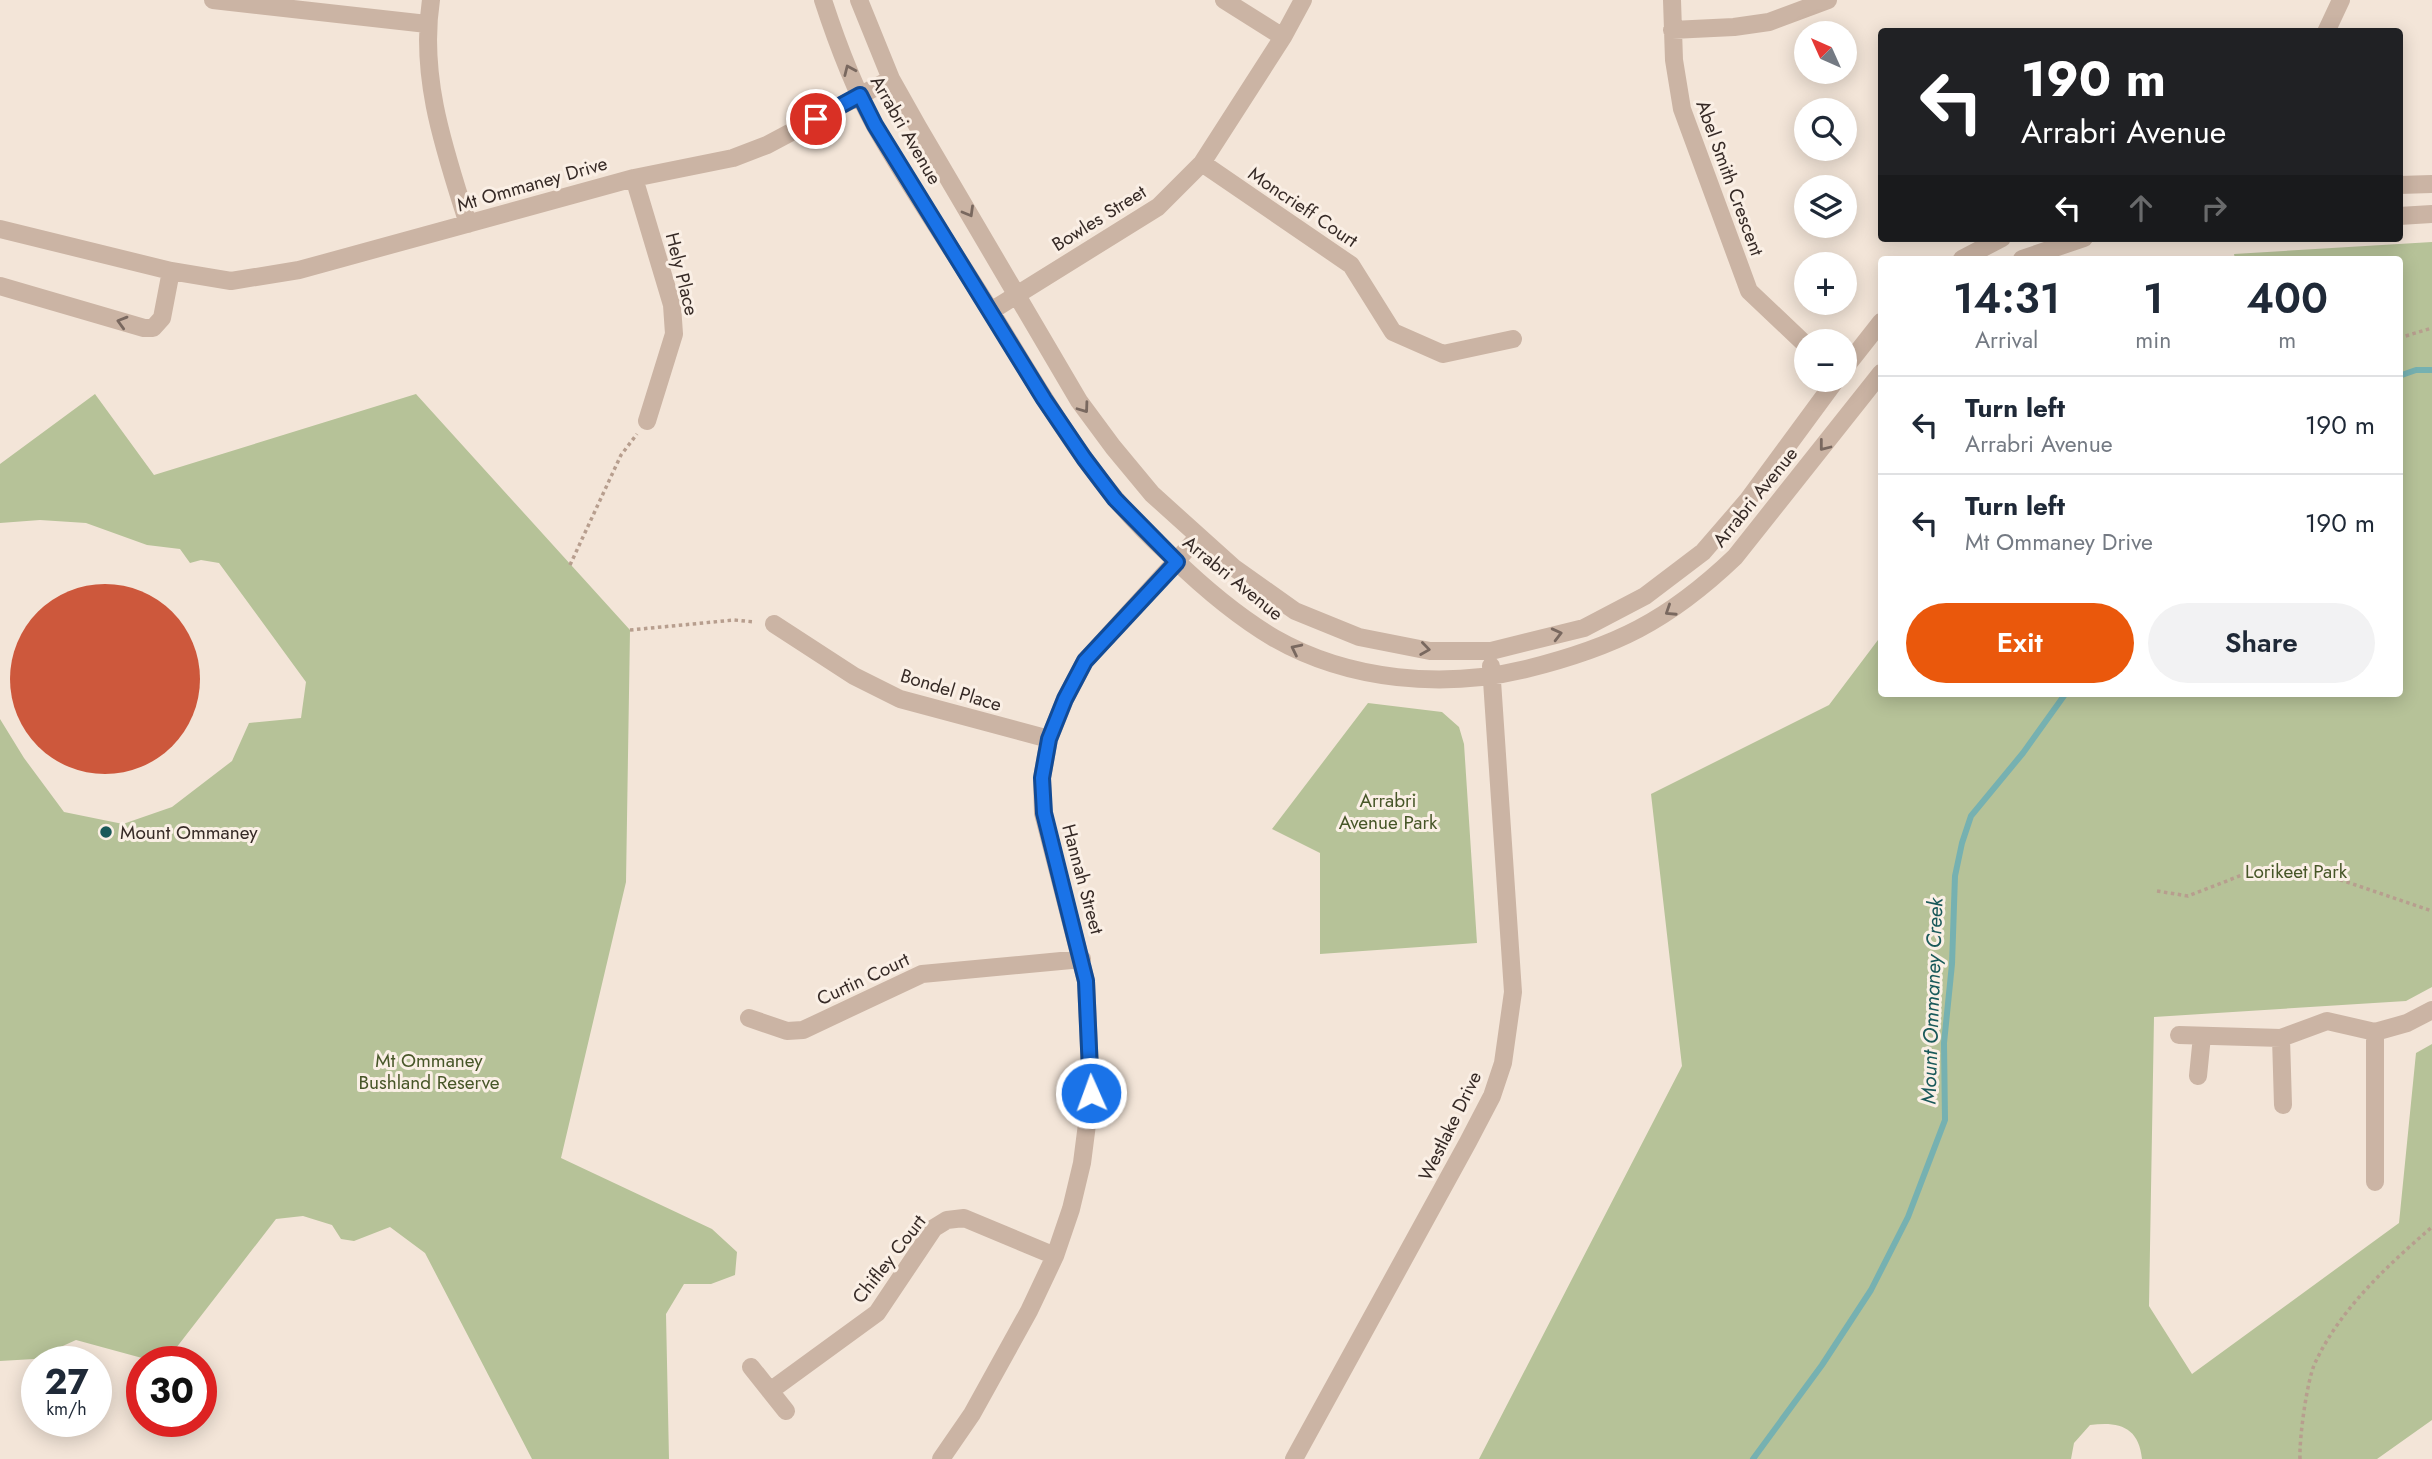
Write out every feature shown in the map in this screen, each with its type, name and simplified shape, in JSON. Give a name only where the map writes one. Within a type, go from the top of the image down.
[{"type":"street","points":[[213,0],[427,24]]},
{"type":"street","points":[[431,0],[427,24],[432,96],[441,141],[468,224]]},
{"type":"street","name":"Arrabri Avenue","points":[[823,0],[837,43],[875,125],[1044,399],[1084,458],[1115,499],[1200,584],[1243,618],[1276,639],[1308,654],[1360,671],[1425,680],[1491,677],[1597,649],[1647,626],[1711,580],[1735,557],[1878,377]]},
{"type":"street","name":"Arrabri Avenue","points":[[859,0],[891,79],[1085,411],[1152,494],[1233,566],[1295,611],[1359,637],[1430,651],[1491,651],[1584,628],[1645,596],[1703,552],[1747,501],[1827,392]]},
{"type":"street","points":[[1224,0],[1283,37]]},
{"type":"street","name":"Bowles Street","points":[[991,311],[1158,207],[1202,163],[1283,37],[1303,0]]},
{"type":"street","name":"Abel Smith Crescent","points":[[1672,0],[1677,86],[1682,109],[1749,291],[1794,334]]},
{"type":"street","points":[[1672,30],[1761,24],[1828,0]]},
{"type":"street","points":[[2328,28],[2341,0]]},
{"type":"street","name":"Mt Ommaney Drive","points":[[0,229],[171,271],[230,281],[267,277],[634,178],[733,158],[767,145],[891,79]]},
{"type":"street","name":"Moncrieff Court","points":[[1202,163],[1351,265],[1393,332],[1443,354],[1513,339]]},
{"type":"street","name":"Hely Place","points":[[634,178],[672,305],[674,334],[647,421]]},
{"type":"street","points":[[2403,185],[2432,184]]},
{"type":"street","points":[[2403,216],[2432,214]]},
{"type":"street","points":[[1968,256],[1994,242]]},
{"type":"street","points":[[2029,256],[2070,242]]},
{"type":"street","points":[[0,286],[144,328],[153,328],[162,318],[171,271]]},
{"type":"street","points":[[1857,352],[1878,326]]},
{"type":"street","points":[[1857,385],[1866,392]]},
{"type":"street","name":"Hannah Street","points":[[941,1459],[972,1414],[1029,1311],[1055,1256],[1071,1209],[1082,1163],[1091,1093],[1086,981],[1044,813],[1042,778],[1049,739],[1065,699],[1085,661],[1198,537]]},
{"type":"street","name":"Bondel Place","points":[[775,624],[854,676],[900,699],[1049,739]]},
{"type":"street","name":"Westlake Drive","points":[[1294,1459],[1468,1142],[1492,1096],[1503,1063],[1513,992],[1491,651]]},
{"type":"street","name":"Curtin Court","points":[[748,1018],[787,1031],[803,1030],[922,974],[1082,959]]},
{"type":"street","points":[[2179,1035],[2281,1038],[2327,1021],[2375,1032],[2407,1023],[2432,1010]]},
{"type":"street","points":[[2375,1032],[2375,1182]]},
{"type":"street","points":[[2198,1076],[2202,1036]]},
{"type":"street","points":[[2281,1038],[2283,1105]]},
{"type":"street","name":"Chifley Court","points":[[770,1391],[877,1313],[934,1228],[947,1220],[964,1217],[1055,1256]]},
{"type":"street","points":[[751,1367],[786,1411]]},
{"type":"path","points":[[2403,337],[2432,328]]},
{"type":"path","points":[[570,565],[621,455],[647,421]]},
{"type":"path","points":[[630,630],[734,620],[775,624]]},
{"type":"path","points":[[2157,891],[2189,897],[2255,870],[2298,871],[2341,880],[2432,911]]},
{"type":"path","points":[[2300,1459],[2314,1364],[2338,1325],[2371,1285],[2432,1227]]},
{"type":"green space","name":"Lorikeet Park","points":[[2432,242],[2432,987],[2406,1001],[2154,1017],[2149,1306],[2192,1374],[2399,1223],[2416,1053],[2432,1044],[2432,1420],[2377,1459],[2142,1459],[2137,1440],[2126,1428],[2100,1424],[2090,1425],[2074,1443],[2071,1459],[1479,1459],[1682,1066],[1651,794],[1829,705],[1878,640],[1878,697],[2403,697],[2403,256],[2234,254]]},
{"type":"green space","name":"Mt Ommaney Bushland Reserve","points":[[95,394],[154,475],[416,394],[630,630],[626,882],[561,1158],[712,1229],[737,1252],[735,1275],[711,1284],[684,1284],[666,1314],[669,1459],[532,1459],[425,1253],[390,1227],[354,1241],[341,1239],[332,1225],[303,1216],[276,1219],[178,1346],[126,1346],[126,1354],[112,1350],[112,1346],[98,1346],[76,1340],[63,1346],[21,1346],[21,1360],[0,1361],[0,719],[24,758],[64,812],[123,824],[172,807],[232,761],[249,723],[301,718],[306,682],[219,563],[201,560],[190,563],[180,549],[147,545],[86,523],[40,520],[0,523],[0,464]]},
{"type":"green space","name":"Arrabri Avenue Park","points":[[1368,703],[1442,712],[1459,727],[1464,744],[1477,943],[1320,954],[1320,853],[1272,829]]},
{"type":"building","points":[[105,584],[124,585],[142,591],[173,611],[193,642],[199,660],[199,698],[193,716],[173,747],[142,767],[124,773],[105,774],[86,773],[68,767],[37,747],[17,716],[11,698],[10,679],[11,660],[17,642],[37,611],[68,591],[86,585]]},
{"type":"waterway","name":"Mount Ommaney Creek","points":[[2403,375],[2416,370],[2432,370]]},
{"type":"waterway","name":"Mount Ommaney Creek","points":[[1753,1459],[1822,1365],[1871,1290],[1908,1217],[1945,1120],[1944,1043],[1952,964],[1955,876],[1962,843],[1971,816],[2023,753],[2063,697]]},
{"type":"place","name":"Mount Ommaney","points":[[106,832]]},
{"type":"route","points":[[816,119],[860,95],[875,125],[1044,399],[1084,458],[1115,499],[1177,562],[1085,661],[1065,699],[1049,739],[1042,778],[1044,813],[1051,846],[1086,981],[1091,1093]]}]
